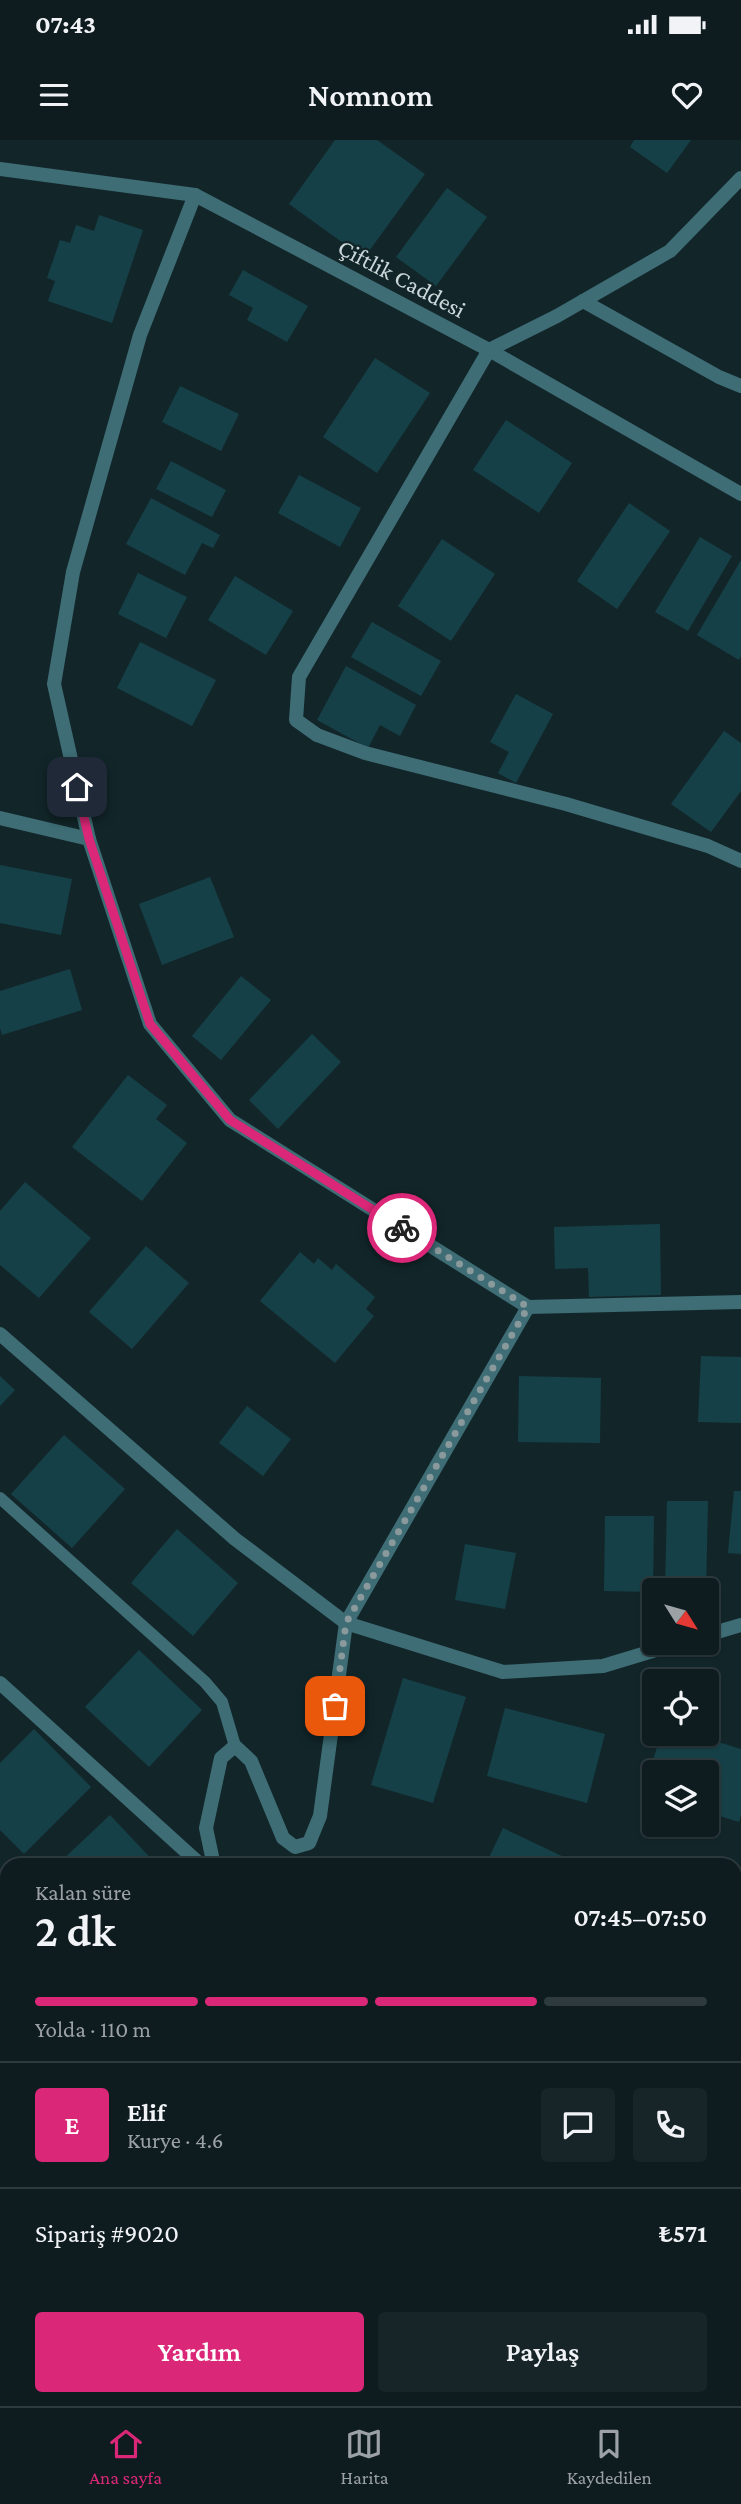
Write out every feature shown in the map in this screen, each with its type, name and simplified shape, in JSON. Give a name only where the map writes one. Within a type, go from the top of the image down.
[{"type":"street","name":"Çiftlik Caddesi","points":[[0,169],[195,195],[489,350],[741,494]]},
{"type":"street","points":[[741,178],[670,251],[583,301],[489,350],[299,677],[296,720],[317,735],[365,753],[566,804],[708,846],[741,861]]},
{"type":"street","points":[[195,195],[139,335],[73,572],[54,684],[89,839],[150,1024],[230,1120],[528,1307],[741,1302]]},
{"type":"street","points":[[583,301],[719,377],[741,386]]},
{"type":"street","points":[[0,818],[89,839]]},
{"type":"street","points":[[212,1858],[206,1828],[221,1758],[235,1746],[251,1760],[283,1838],[295,1847],[309,1843],[320,1816],[346,1623],[528,1307]]},
{"type":"street","points":[[0,1334],[235,1539],[346,1623],[503,1672],[603,1665],[642,1654]]},
{"type":"street","points":[[719,1631],[741,1625]]},
{"type":"street","points":[[0,1684],[193,1858]]},
{"type":"lane","points":[[0,1498],[205,1682],[222,1702],[235,1746]]},
{"type":"building","points":[[335,140],[377,140],[425,174],[364,258],[289,204]]},
{"type":"building","points":[[634,140],[691,140],[667,173],[630,147]]},
{"type":"building","points":[[447,188],[487,217],[436,286],[396,257]]},
{"type":"building","points":[[99,215],[143,230],[112,323],[48,301],[55,281],[47,278],[60,240],[70,243],[76,225],[94,231]]},
{"type":"building","points":[[243,270],[308,306],[287,342],[247,320],[253,308],[229,295]]},
{"type":"building","points":[[375,358],[430,393],[377,473],[323,437]]},
{"type":"building","points":[[180,386],[239,414],[221,451],[162,422]]},
{"type":"building","points":[[506,420],[572,463],[539,513],[473,470]]},
{"type":"building","points":[[171,461],[226,490],[212,517],[156,489]]},
{"type":"building","points":[[299,475],[361,508],[340,547],[278,513]]},
{"type":"building","points":[[151,498],[220,535],[213,548],[202,543],[185,575],[126,544]]},
{"type":"building","points":[[629,503],[670,531],[617,609],[577,581]]},
{"type":"building","points":[[700,537],[732,556],[688,631],[655,612]]},
{"type":"building","points":[[442,539],[495,574],[451,641],[398,606]]},
{"type":"building","points":[[741,560],[741,656],[739,660],[697,635]]},
{"type":"building","points":[[138,573],[187,597],[166,638],[118,614]]},
{"type":"building","points":[[235,576],[293,611],[266,655],[208,620]]},
{"type":"building","points":[[372,622],[441,661],[421,696],[351,657]]},
{"type":"building","points":[[140,642],[216,680],[192,726],[117,688]]},
{"type":"building","points":[[346,666],[416,705],[400,736],[380,725],[368,748],[317,720]]},
{"type":"building","points":[[516,694],[553,714],[516,783],[498,773],[509,752],[490,742]]},
{"type":"building","points":[[724,731],[741,743],[741,791],[711,832],[671,804]]},
{"type":"building","points":[[0,865],[72,879],[61,935],[0,923]]},
{"type":"building","points":[[210,877],[234,937],[162,965],[139,904]]},
{"type":"building","points":[[70,969],[82,1010],[2,1035],[0,991]]},
{"type":"building","points":[[241,976],[271,1000],[221,1060],[192,1036]]},
{"type":"building","points":[[312,1034],[341,1062],[278,1129],[249,1100]]},
{"type":"building","points":[[128,1075],[167,1105],[156,1119],[187,1143],[142,1201],[72,1147]]},
{"type":"building","points":[[25,1182],[91,1238],[39,1298],[0,1265],[0,1211]]},
{"type":"building","points":[[660,1224],[661,1295],[589,1297],[588,1268],[555,1269],[554,1227]]},
{"type":"building","points":[[146,1246],[189,1283],[132,1349],[89,1312]]},
{"type":"building","points":[[300,1252],[314,1264],[318,1258],[332,1270],[336,1264],[375,1297],[366,1309],[374,1316],[335,1363],[260,1301]]},
{"type":"building","points":[[701,1356],[741,1357],[741,1423],[698,1422]]},
{"type":"building","points":[[0,1376],[15,1390],[0,1406]]},
{"type":"building","points":[[519,1376],[601,1378],[600,1443],[518,1442]]},
{"type":"building","points":[[247,1406],[291,1439],[263,1476],[219,1443]]},
{"type":"building","points":[[64,1435],[125,1489],[72,1548],[11,1494]]},
{"type":"building","points":[[734,1491],[741,1491],[741,1554],[728,1553]]},
{"type":"building","points":[[667,1501],[708,1501],[706,1578],[665,1578]]},
{"type":"building","points":[[605,1516],[654,1516],[653,1578],[642,1578],[642,1592],[604,1591]]},
{"type":"building","points":[[177,1529],[238,1583],[193,1636],[131,1583]]},
{"type":"building","points":[[465,1544],[516,1553],[505,1609],[455,1600]]},
{"type":"building","points":[[139,1650],[202,1710],[149,1767],[85,1707]]},
{"type":"building","points":[[403,1678],[466,1697],[433,1803],[371,1785]]},
{"type":"building","points":[[505,1708],[605,1734],[587,1803],[487,1776]]},
{"type":"building","points":[[34,1729],[91,1787],[24,1854],[0,1830],[0,1763]]},
{"type":"building","points":[[719,1742],[741,1749],[739,1822],[719,1816],[719,1760],[653,1760],[657,1746],[719,1746]]},
{"type":"building","points":[[110,1815],[150,1858],[64,1858]]},
{"type":"building","points":[[503,1828],[566,1858],[489,1858]]},
{"type":"way so far","points":[[335,1706],[346,1623],[528,1307],[402,1228]]},
{"type":"route","points":[[77,787],[89,839],[150,1024],[230,1120],[402,1228]]}]
